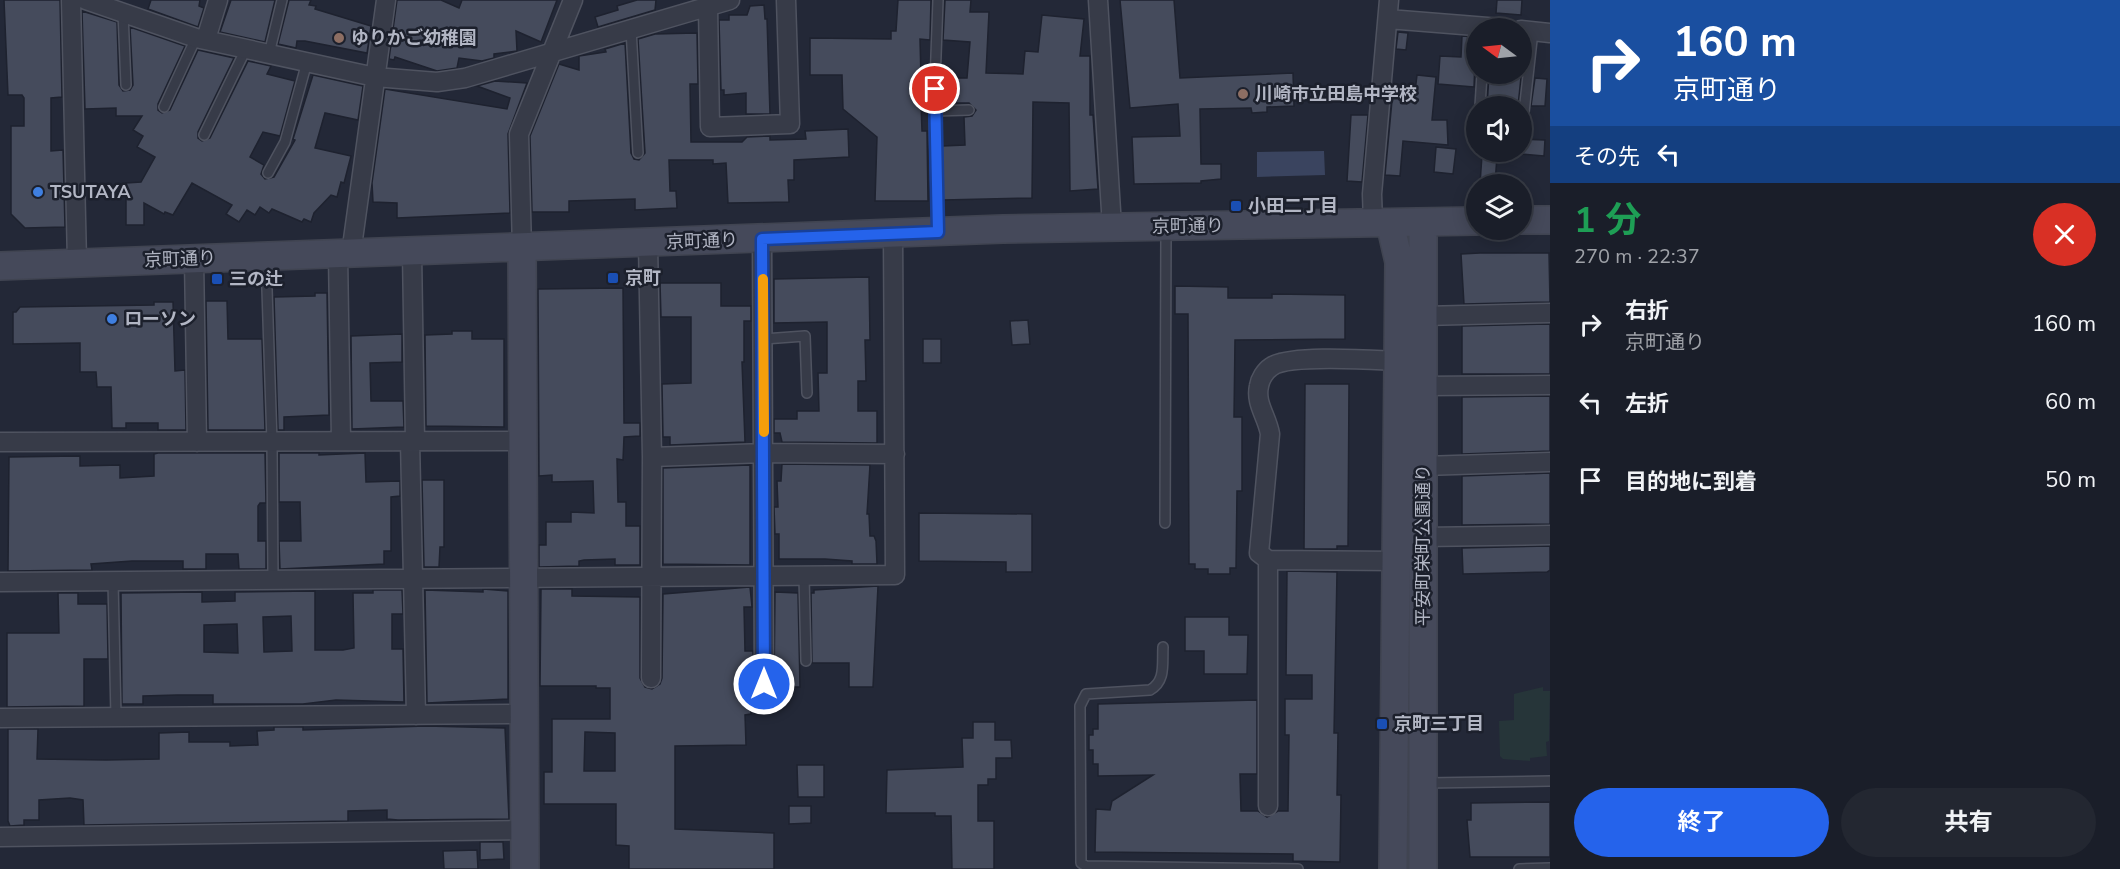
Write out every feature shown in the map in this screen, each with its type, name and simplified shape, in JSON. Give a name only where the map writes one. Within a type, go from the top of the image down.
[{"type":"street","points":[[71,0],[77,262]]},
{"type":"street","points":[[86,0],[201,38],[375,77],[414,82],[450,82],[720,2],[710,127],[790,124],[786,0]]},
{"type":"street","points":[[201,38],[218,0]]},
{"type":"street","points":[[341,441],[345,254],[386,0]]},
{"type":"street","points":[[525,869],[522,249],[519,135],[573,0]]},
{"type":"street","points":[[1094,0],[1112,227]]},
{"type":"street","points":[[1381,223],[1372,194],[1389,0]]},
{"type":"street","points":[[1388,19],[1466,26]]},
{"type":"street","points":[[1532,220],[1550,220]]},
{"type":"street","name":"京町通り","points":[[0,266],[522,249],[938,232],[1466,221]]},
{"type":"street","name":"平安町栄町公園通り","points":[[1423,869],[1424,222]]},
{"type":"street","name":"平安町栄町公園通り","points":[[1381,223],[1399,262],[1398,561],[1393,869]]},
{"type":"street","points":[[0,582],[895,575],[893,234]]},
{"type":"street","points":[[762,239],[764,684]]},
{"type":"street","points":[[648,244],[652,457],[651,678]]},
{"type":"street","points":[[412,252],[413,579],[416,715]]},
{"type":"street","points":[[194,259],[197,442]]},
{"type":"street","points":[[1423,316],[1550,313]]},
{"type":"street","points":[[1398,361],[1289,360],[1271,366],[1263,375],[1258,401],[1268,420],[1270,434],[1259,553],[1268,560],[1398,561]]},
{"type":"street","points":[[1422,386],[1550,386]]},
{"type":"street","points":[[0,442],[523,441]]},
{"type":"street","points":[[652,457],[764,453],[895,454]]},
{"type":"street","points":[[1423,466],[1550,462]]},
{"type":"street","points":[[1423,537],[1550,535]]},
{"type":"street","points":[[1268,560],[1268,806]]},
{"type":"street","points":[[0,718],[523,714]]},
{"type":"street","points":[[0,837],[524,830]]},
{"type":"lane","points":[[269,54],[282,0]]},
{"type":"lane","points":[[938,0],[934,111],[938,232]]},
{"type":"lane","points":[[123,13],[126,85]]},
{"type":"lane","points":[[631,29],[638,153]]},
{"type":"lane","points":[[1526,96],[1534,31]]},
{"type":"lane","points":[[164,107],[201,38]]},
{"type":"lane","points":[[204,135],[246,49]]},
{"type":"lane","points":[[268,173],[285,142],[307,62]]},
{"type":"lane","points":[[934,111],[969,110]]},
{"type":"lane","points":[[1165,523],[1166,226]]},
{"type":"lane","points":[[266,257],[272,442],[273,580]]},
{"type":"lane","points":[[764,339],[805,336],[807,393]]},
{"type":"lane","points":[[804,576],[806,661]]},
{"type":"lane","points":[[113,581],[116,717]]},
{"type":"lane","points":[[1162,647],[1162,680],[1158,686],[1150,690],[1086,694],[1080,706],[1081,863],[1086,866],[1298,869]]},
{"type":"lane","points":[[1423,783],[1550,781]]},
{"type":"lane","points":[[1519,869],[1550,868]]},
{"type":"shaded area","points":[[1407,617],[1412,618],[1414,869],[1403,869]]},
{"type":"shaded area","points":[[1543,687],[1543,691],[1550,691],[1547,756],[1530,758],[1530,761],[1503,759],[1500,756],[1499,721],[1514,720],[1514,694]]},
{"type":"water","points":[[1324,151],[1325,175],[1257,177],[1257,152]]},
{"type":"building","points":[[4,0],[60,0],[62,97],[51,98],[51,151],[63,150],[65,227],[25,228],[11,214],[11,126],[24,126],[24,98],[22,95],[8,95]]},
{"type":"building","points":[[151,0],[200,0],[199,6],[204,8],[198,27],[148,9]]},
{"type":"building","points":[[231,0],[275,0],[265,42],[220,32]]},
{"type":"building","points":[[289,0],[311,0],[309,5],[316,6],[315,9],[371,26],[367,53],[305,41],[297,41],[296,48],[278,44]]},
{"type":"building","points":[[397,0],[441,0],[459,8],[462,0],[557,0],[541,42],[516,31],[517,51],[494,54],[494,58],[482,61],[459,58],[457,68],[437,71],[395,57],[394,60],[389,59]]},
{"type":"building","points":[[637,0],[656,0],[655,10],[598,27],[595,17],[618,10],[617,6]]},
{"type":"building","points":[[898,0],[931,0],[930,40],[920,39],[921,77],[928,77],[928,103],[921,103],[922,131],[927,131],[928,201],[875,201],[877,137],[843,109],[842,75],[810,75],[810,38],[891,39],[891,31],[896,31]]},
{"type":"building","points":[[945,0],[971,0],[970,12],[989,12],[986,73],[1023,74],[1025,51],[1038,52],[1042,15],[1084,19],[1080,56],[1090,56],[1090,115],[1093,115],[1098,189],[1070,191],[1069,103],[1033,102],[1032,198],[943,200],[942,146],[965,145],[964,117],[972,116],[976,110],[969,103],[941,103],[942,78],[967,78],[970,42],[943,40]]},
{"type":"building","points":[[1120,0],[1174,0],[1180,78],[1293,73],[1294,106],[1267,107],[1267,112],[1252,113],[1251,108],[1200,109],[1201,164],[1221,164],[1221,179],[1201,181],[1201,183],[1134,184],[1132,137],[1180,136],[1178,104],[1130,108]]},
{"type":"building","points":[[1497,0],[1522,0],[1521,15],[1496,13]]},
{"type":"building","points":[[764,5],[765,19],[767,19],[770,114],[746,114],[746,93],[724,95],[724,90],[721,90],[719,20],[729,20],[729,15],[747,15],[750,6]]},
{"type":"building","points":[[82,11],[117,22],[119,85],[123,91],[130,90],[133,85],[130,27],[185,46],[158,104],[158,110],[162,113],[170,110],[198,50],[234,58],[198,132],[198,138],[202,141],[210,138],[248,61],[271,66],[267,74],[295,81],[280,136],[263,132],[250,157],[264,165],[261,174],[265,179],[274,177],[295,140],[293,139],[313,75],[363,86],[358,120],[325,113],[315,148],[351,156],[344,183],[341,182],[337,197],[331,195],[314,213],[311,222],[304,219],[302,222],[272,209],[269,213],[260,207],[255,215],[247,210],[239,222],[226,214],[232,205],[192,183],[173,215],[165,212],[164,214],[144,203],[144,225],[126,225],[126,183],[141,182],[155,157],[137,147],[143,136],[133,130],[142,116],[116,116],[116,108],[85,109]]},
{"type":"building","points":[[1398,32],[1408,33],[1406,50],[1396,49]]},
{"type":"building","points":[[697,33],[698,84],[690,84],[691,142],[742,142],[747,137],[770,136],[770,140],[806,139],[805,131],[848,129],[849,157],[794,160],[794,180],[788,180],[789,202],[728,203],[726,163],[713,164],[713,160],[669,160],[670,191],[676,191],[677,208],[635,210],[635,199],[569,201],[569,212],[532,212],[530,136],[559,64],[579,70],[579,56],[606,52],[605,49],[625,43],[631,153],[634,159],[639,160],[645,153],[638,39],[655,34]]},
{"type":"building","points":[[1462,36],[1466,36],[1466,84],[1474,84],[1474,87],[1438,84],[1440,56],[1461,57]]},
{"type":"building","points":[[1417,75],[1436,77],[1432,120],[1447,120],[1448,145],[1403,141],[1400,176],[1385,175],[1393,90],[1415,92]]},
{"type":"building","points":[[1535,78],[1547,79],[1545,106],[1532,106]]},
{"type":"building","points":[[495,81],[527,83],[508,134],[510,213],[397,218],[397,203],[373,202],[372,183],[385,89],[507,109],[510,98],[477,86]]},
{"type":"building","points":[[1488,84],[1520,84],[1519,96],[1488,96]]},
{"type":"building","points":[[1351,115],[1368,115],[1362,182],[1347,181]]},
{"type":"building","points":[[1532,139],[1545,140],[1544,156],[1532,155]]},
{"type":"building","points":[[1436,147],[1456,149],[1453,174],[1434,172]]},
{"type":"building","points":[[1482,162],[1497,162],[1496,174],[1481,174]]},
{"type":"building","points":[[1549,253],[1550,302],[1464,304],[1461,254]]},
{"type":"building","points":[[869,277],[870,340],[865,340],[866,381],[858,381],[858,411],[877,411],[877,443],[782,442],[780,433],[774,433],[774,419],[797,419],[797,411],[819,411],[818,373],[827,373],[827,322],[774,323],[774,279]]},
{"type":"building","points":[[660,283],[721,283],[721,306],[751,306],[751,321],[744,321],[744,362],[742,362],[745,442],[670,445],[670,437],[663,437],[662,384],[691,383],[691,317],[661,317]]},
{"type":"building","points":[[1175,286],[1228,287],[1228,298],[1272,298],[1272,294],[1345,295],[1345,339],[1235,340],[1234,417],[1242,417],[1242,491],[1237,491],[1236,568],[1230,568],[1230,574],[1208,574],[1208,569],[1195,569],[1195,564],[1189,564],[1188,314],[1175,314]]},
{"type":"building","points":[[623,288],[624,423],[640,423],[640,436],[624,437],[623,460],[617,459],[618,502],[626,502],[626,526],[640,526],[640,565],[615,565],[615,559],[584,560],[579,561],[579,566],[539,567],[539,545],[546,545],[546,522],[571,522],[571,512],[594,513],[593,481],[552,482],[552,475],[539,476],[538,289]]},
{"type":"building","points":[[315,293],[327,293],[329,415],[284,417],[284,430],[278,430],[274,297],[315,296]]},
{"type":"building","points":[[206,301],[227,301],[228,339],[262,339],[265,430],[208,430]]},
{"type":"building","points":[[154,302],[173,302],[175,371],[185,370],[186,430],[158,430],[158,423],[126,423],[126,428],[112,428],[111,387],[97,387],[96,372],[80,372],[80,343],[13,344],[13,312],[20,307],[154,305]]},
{"type":"building","points":[[1028,320],[1030,344],[1012,345],[1010,321]]},
{"type":"building","points":[[1550,324],[1550,374],[1462,374],[1462,326]]},
{"type":"building","points":[[452,331],[472,331],[472,339],[504,339],[504,427],[426,426],[425,335],[452,334]]},
{"type":"building","points":[[402,334],[402,362],[370,363],[371,401],[403,401],[404,427],[352,429],[351,336]]},
{"type":"building","points":[[923,339],[941,339],[941,363],[923,363]]},
{"type":"building","points":[[1305,384],[1349,384],[1348,546],[1337,546],[1337,549],[1304,549]]},
{"type":"building","points":[[1550,396],[1550,451],[1462,454],[1462,397]]},
{"type":"building","points":[[158,453],[265,453],[266,503],[260,503],[258,506],[258,541],[266,541],[266,569],[239,569],[238,554],[206,554],[206,569],[183,569],[183,561],[132,561],[91,564],[92,570],[8,571],[9,457],[80,456],[80,466],[120,465],[120,478],[154,476],[154,454]]},
{"type":"building","points":[[279,453],[319,453],[319,455],[365,453],[366,482],[400,481],[400,496],[391,497],[391,551],[384,551],[384,564],[280,569],[279,541],[301,541],[300,502],[279,502]]},
{"type":"building","points":[[782,464],[870,465],[867,514],[869,514],[870,536],[874,536],[876,541],[877,564],[852,564],[852,561],[825,559],[779,559],[779,534],[775,534],[774,507],[778,507],[777,481],[781,481]]},
{"type":"building","points":[[750,465],[750,565],[663,564],[663,468]]},
{"type":"building","points":[[1550,473],[1550,524],[1462,525],[1462,476]]},
{"type":"building","points":[[422,480],[444,480],[444,547],[440,547],[439,567],[424,567]]},
{"type":"building","points":[[919,513],[1032,514],[1032,572],[1006,572],[1006,562],[919,561]]},
{"type":"building","points":[[1550,546],[1550,570],[1547,572],[1463,574],[1462,548]]},
{"type":"building","points":[[1287,571],[1337,572],[1334,733],[1338,733],[1337,795],[1341,795],[1340,862],[1293,861],[1293,854],[1095,852],[1096,809],[1110,810],[1112,801],[1153,775],[1098,776],[1098,764],[1093,764],[1093,750],[1089,750],[1089,735],[1093,735],[1093,729],[1098,729],[1098,704],[1257,700],[1257,774],[1240,774],[1241,811],[1258,811],[1267,817],[1278,811],[1288,811],[1289,735],[1285,735],[1285,699],[1312,699],[1312,675],[1286,675]]},
{"type":"building","points":[[878,586],[873,687],[849,687],[849,663],[812,663],[811,593],[814,593],[814,590]]},
{"type":"building","points":[[750,587],[752,607],[744,607],[745,651],[753,651],[754,689],[750,689],[751,714],[745,715],[746,745],[675,746],[675,829],[774,833],[774,869],[629,869],[629,846],[616,845],[616,804],[544,804],[544,772],[552,772],[552,719],[610,719],[610,688],[540,686],[541,589],[572,589],[572,596],[640,597],[640,678],[645,687],[652,689],[660,684],[662,678],[663,594]],"holes":[[[585,732],[615,733],[615,771],[584,771]]]},
{"type":"building","points":[[483,589],[508,591],[508,699],[427,703],[425,590],[483,592]]},
{"type":"building","points":[[373,590],[402,590],[403,614],[392,614],[392,649],[403,649],[404,702],[336,700],[303,704],[213,704],[213,695],[177,695],[143,696],[143,704],[122,704],[121,593],[202,592],[202,602],[235,601],[235,592],[315,591],[315,650],[343,650],[354,648],[353,593],[373,593]],"holes":[[[291,616],[292,651],[264,652],[263,617]],[[237,624],[238,653],[204,652],[204,625]]]},
{"type":"building","points":[[775,592],[798,593],[800,687],[774,687]]},
{"type":"building","points":[[58,593],[78,593],[78,604],[107,604],[108,659],[84,659],[84,706],[7,707],[7,633],[59,633]]},
{"type":"building","points":[[1185,617],[1229,617],[1229,635],[1248,635],[1247,674],[1204,674],[1204,651],[1185,651]]},
{"type":"building","points":[[973,722],[995,722],[995,740],[1011,740],[1012,758],[996,758],[996,779],[988,779],[988,785],[978,785],[978,821],[994,821],[994,869],[952,869],[951,816],[935,816],[935,813],[886,813],[887,770],[963,767],[962,738],[973,738]]},
{"type":"building","points":[[426,726],[505,728],[509,819],[398,820],[387,819],[387,810],[348,811],[348,821],[84,825],[83,800],[70,798],[39,800],[39,820],[24,820],[24,825],[10,826],[8,821],[8,729],[38,729],[37,759],[106,760],[159,759],[159,733],[189,732],[189,742],[230,742],[230,746],[258,745],[257,731],[274,730],[274,727],[303,727],[303,730]]},
{"type":"building","points":[[797,765],[824,765],[824,797],[798,797]]},
{"type":"building","points":[[1550,802],[1550,857],[1470,857],[1467,820],[1471,820],[1471,803]]},
{"type":"building","points":[[789,806],[811,806],[811,823],[789,824]]},
{"type":"building","points":[[480,842],[503,842],[504,859],[480,860]]},
{"type":"building","points":[[477,850],[478,869],[444,869],[443,851]]},
{"type":"slow traffic","points":[[763,279],[764,432]]},
{"type":"place","name":"ゆりかご幼稚園","points":[[339,38]]},
{"type":"place","name":"川崎市立田島中学校","points":[[1243,94]]},
{"type":"place","name":"TSUTAYA","points":[[38,192]]},
{"type":"place","name":"小田二丁目","points":[[1236,206]]},
{"type":"place","name":"京町","points":[[613,278]]},
{"type":"place","name":"三の辻","points":[[217,279]]},
{"type":"place","name":"ローソン","points":[[112,319]]},
{"type":"place","name":"京町三丁目","points":[[1382,724]]},
{"type":"route","points":[[764,684],[762,239],[938,232],[935,89]]}]
